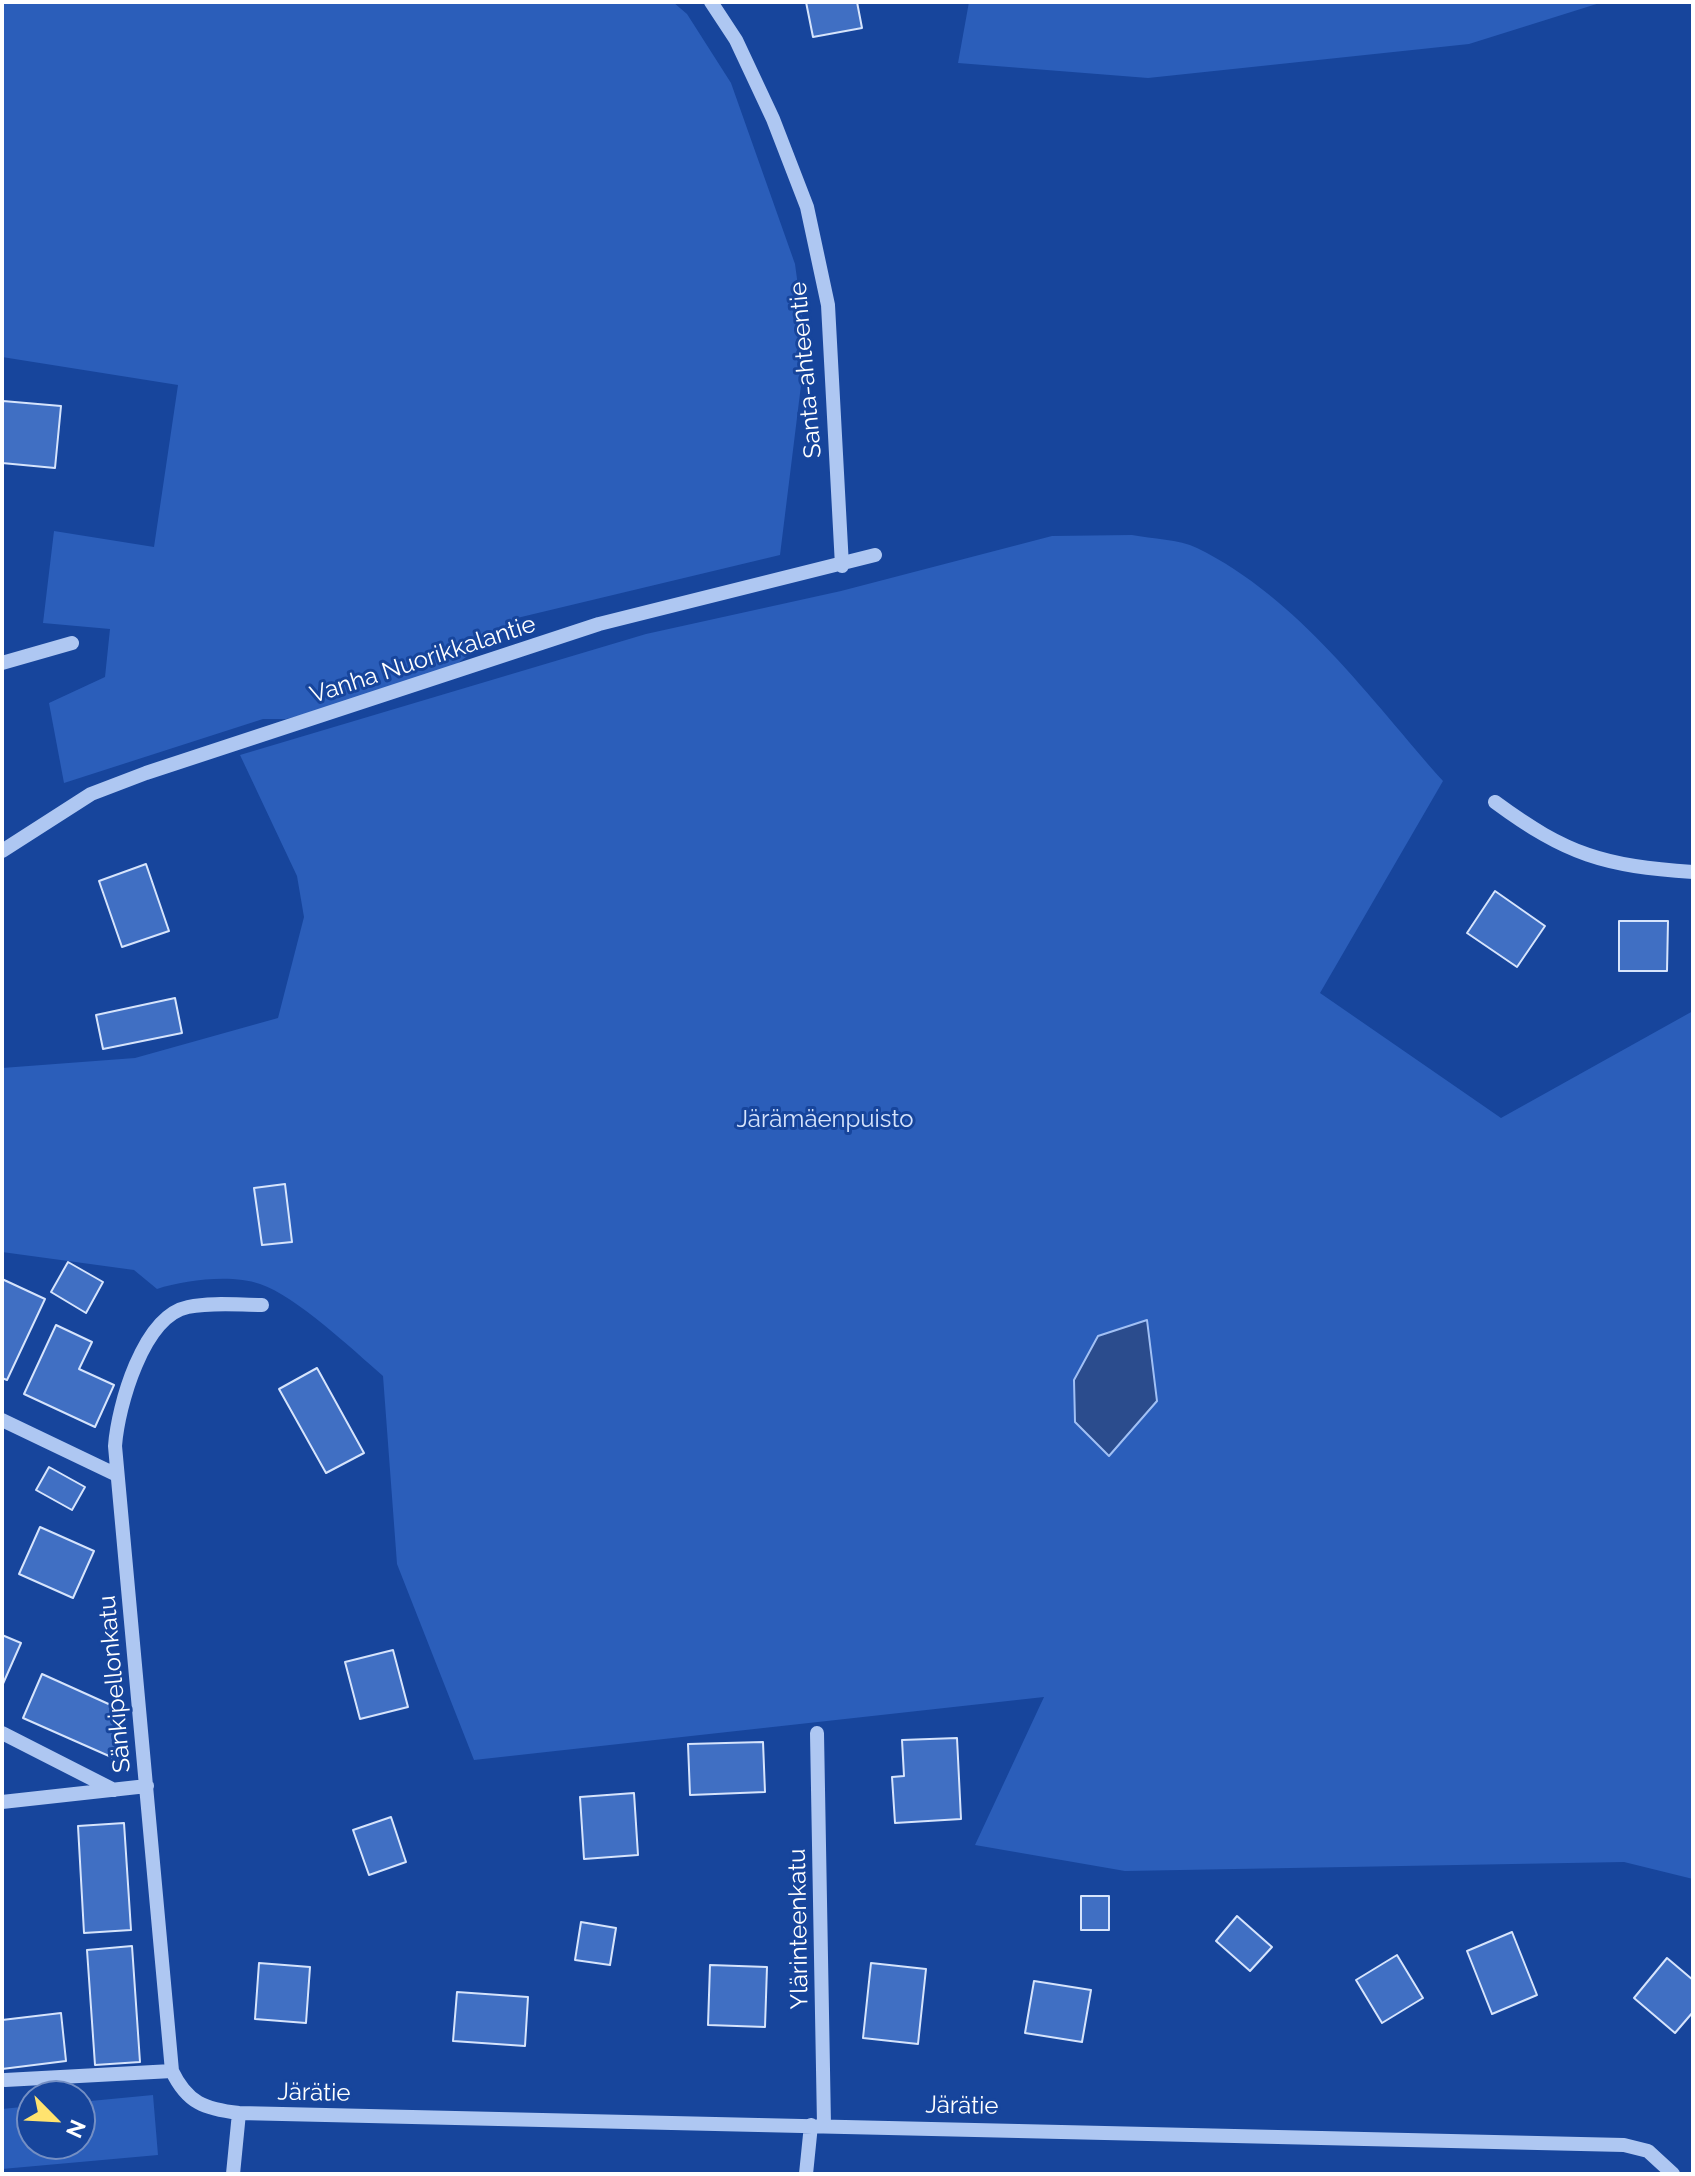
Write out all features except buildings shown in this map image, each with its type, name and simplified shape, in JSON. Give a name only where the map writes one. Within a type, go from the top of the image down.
[{"type":"street","name":"Santa-ahteentie","points":[[711,2],[736,40],[773,119],[807,207],[828,305],[842,566]]},
{"type":"street","name":"Vanha Nuorikkalantie","points":[[2,851],[91,794],[146,773],[599,624],[842,566],[875,555]]},
{"type":"street","points":[[2,663],[72,643]]},
{"type":"street","points":[[1495,802],[1541,836],[1575,853],[1611,864],[1693,872]]},
{"type":"street","name":"Sänkipellonkatu","points":[[172,2071],[117,1475],[116,1433],[125,1391],[153,1335],[168,1315],[188,1307],[262,1305]]},
{"type":"street","points":[[2,1420],[117,1475]]},
{"type":"street","points":[[2,1733],[115,1790]]},
{"type":"street","name":"Ylärinteenkatu","points":[[806,2174],[817,2125],[817,1733]]},
{"type":"street","points":[[2,1802],[147,1786]]},
{"type":"street","points":[[5,2080],[172,2071],[181,2090],[197,2105],[239,2113],[233,2174]]},
{"type":"street","name":"Järätie","points":[[239,2113],[1624,2145],[1648,2151],[1673,2174]]},
{"type":"green space","points":[[2,2],[673,2],[687,14],[731,83],[795,264],[806,345],[780,555],[517,618],[432,683],[286,719],[263,719],[64,783],[49,703],[105,677],[110,629],[43,623],[54,531],[154,547],[178,385],[2,357]]},
{"type":"green space","points":[[969,2],[1603,2],[1469,44],[1148,78],[958,63]]},
{"type":"green space","name":"Järämäenpuisto","points":[[1132,535],[1197,548],[1234,569],[1268,594],[1331,652],[1443,781],[1320,993],[1501,1118],[1693,1011],[1693,1879],[1624,1862],[1125,1871],[975,1845],[1044,1697],[474,1760],[397,1564],[383,1376],[307,1312],[260,1284],[236,1279],[208,1279],[157,1289],[134,1270],[2,1252],[2,1068],[135,1058],[278,1018],[304,917],[297,876],[240,755],[646,634],[841,591],[1052,536]]},
{"type":"green space","points":[[153,2095],[158,2155],[2,2169],[2,2109],[16,2108],[16,2160],[96,2160],[96,2100]]},
{"type":"shaded area","points":[[1147,1320],[1157,1401],[1109,1456],[1075,1422],[1074,1380],[1098,1336]]}]
